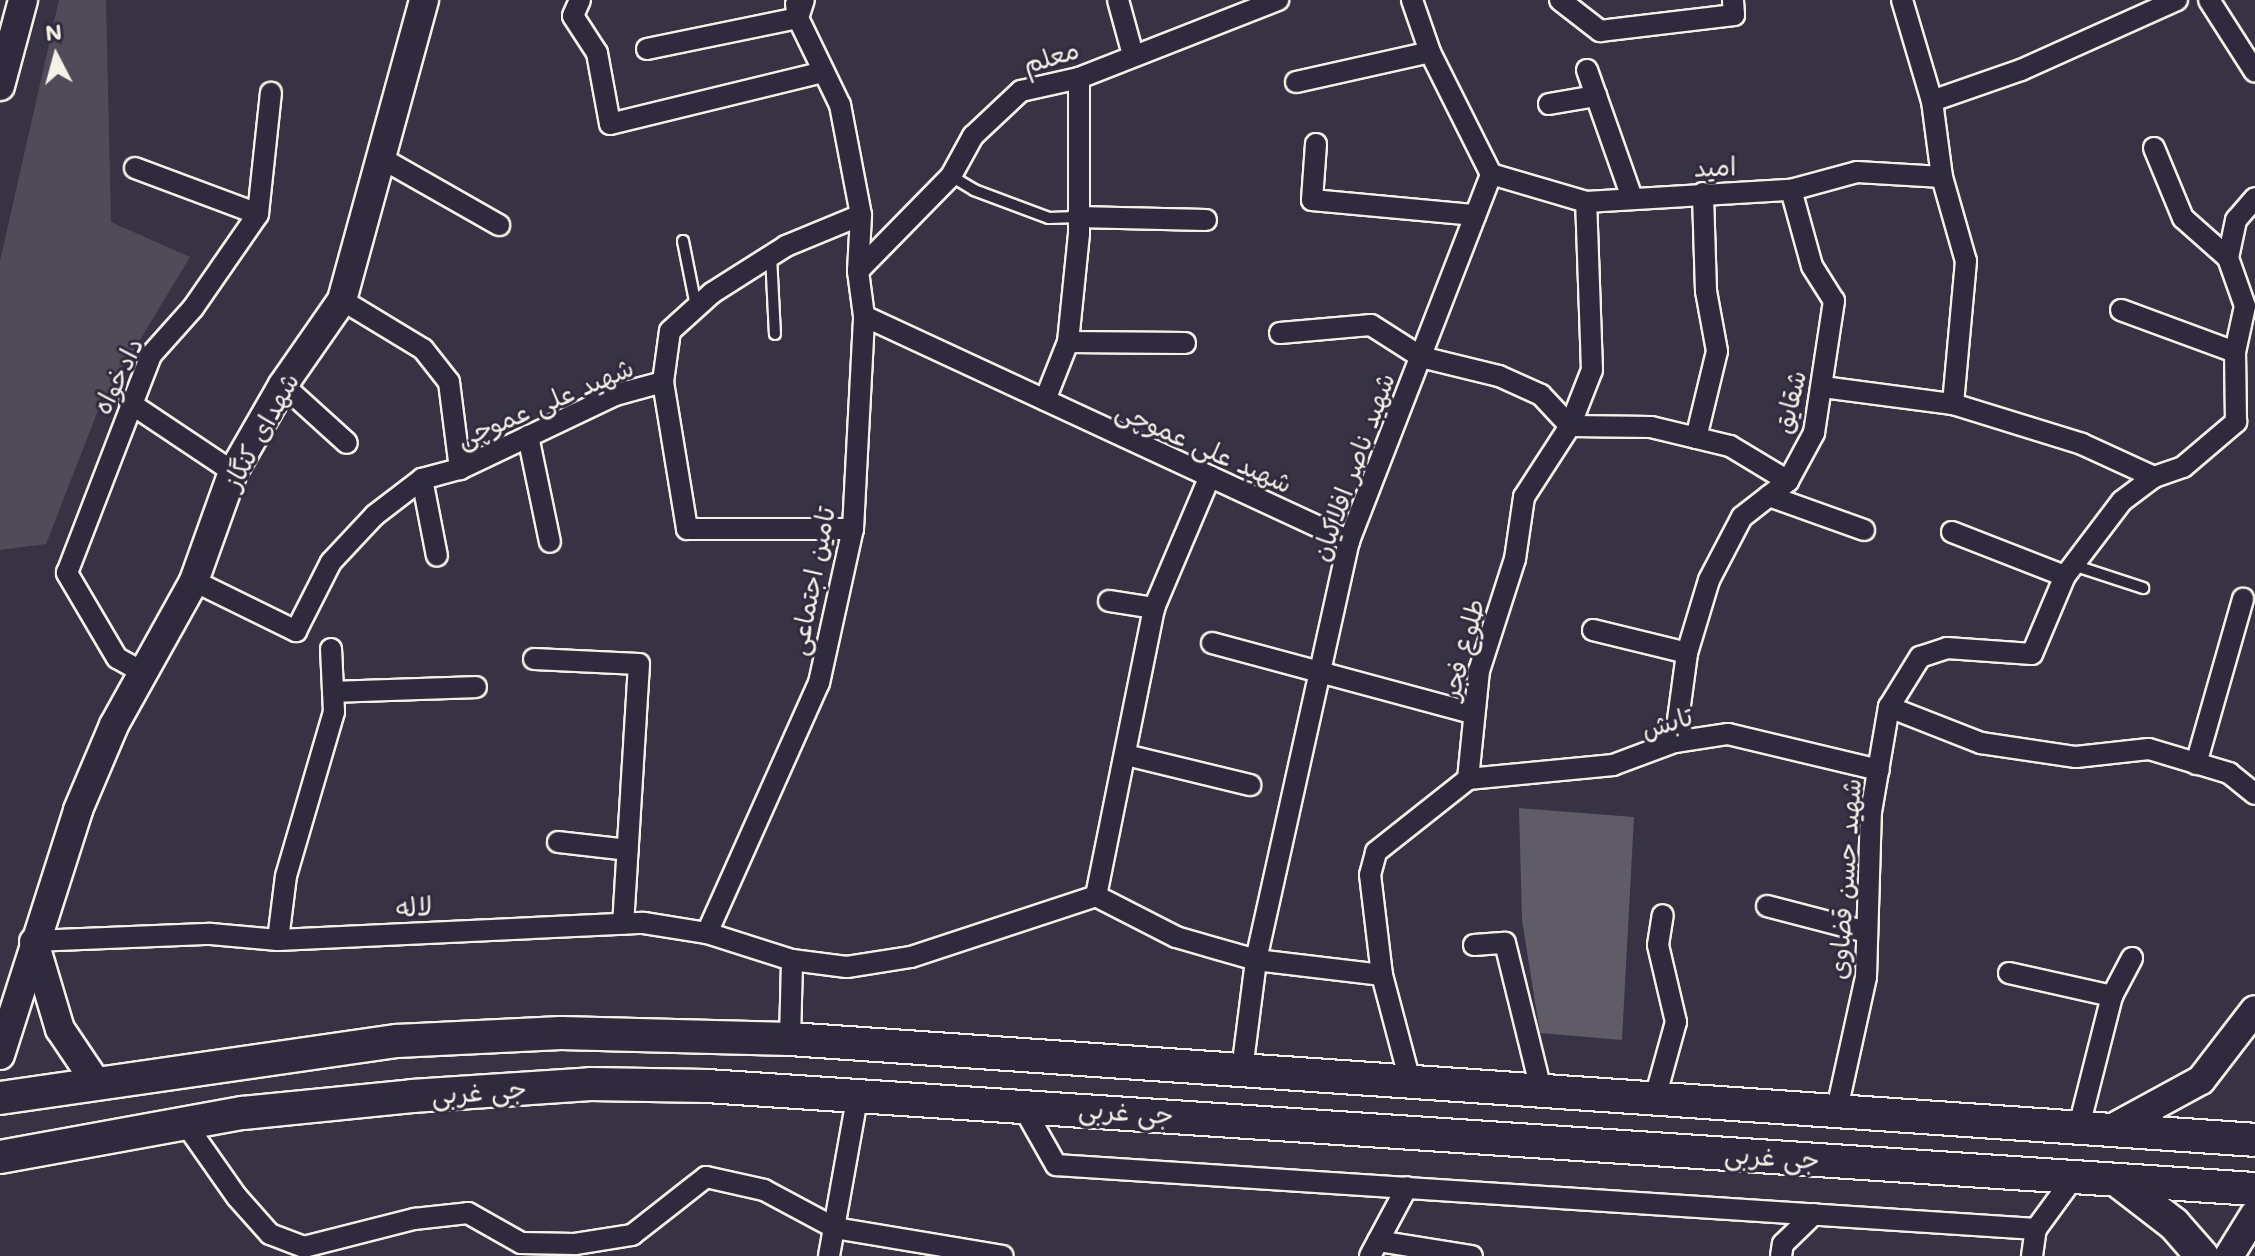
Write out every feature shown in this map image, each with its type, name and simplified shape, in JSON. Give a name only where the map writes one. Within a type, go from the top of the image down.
[{"type":"main road","name":"جی غربی","points":[[0,1098],[95,1081],[397,1041],[561,1033],[790,1039],[2255,1140]]},
{"type":"main road","name":"جی غربی","points":[[0,1157],[185,1123],[412,1096],[591,1084],[858,1093],[2255,1189]]},
{"type":"main road","points":[[2117,1180],[2174,1224],[2202,1256]]},
{"type":"street","points":[[0,86],[23,0]]},
{"type":"street","name":"شهدای کنگاز","points":[[0,1055],[33,941],[108,739],[194,581],[233,472],[283,385],[342,300],[424,0]]},
{"type":"street","points":[[580,0],[573,16],[597,53],[610,124],[824,72]]},
{"type":"street","points":[[1118,0],[1133,55]]},
{"type":"street","name":"معلم","points":[[858,271],[951,176],[973,136],[1021,91],[1079,78],[1278,0]]},
{"type":"street","points":[[1412,0],[1430,52],[1491,174]]},
{"type":"street","points":[[1560,0],[1600,31],[1734,15],[1733,0]]},
{"type":"street","points":[[1902,0],[1932,101],[1942,177],[1966,261],[1953,404]]},
{"type":"street","points":[[1932,101],[2021,70],[2177,0]]},
{"type":"street","points":[[2209,0],[2255,72]]},
{"type":"street","points":[[647,49],[799,6]]},
{"type":"street","name":"تامین اجتماعی","points":[[707,933],[819,683],[853,529],[864,316],[858,271],[861,215],[840,105],[799,6]]},
{"type":"street","points":[[1296,82],[1430,52]]},
{"type":"street","points":[[1587,70],[1632,198]]},
{"type":"street","points":[[1045,400],[1068,342],[1077,217],[1079,78]]},
{"type":"street","name":"دادخواه","points":[[146,674],[117,658],[67,573],[151,355],[193,308],[258,214],[271,93]]},
{"type":"street","points":[[1549,104],[1596,96]]},
{"type":"street","points":[[1316,144],[1312,200],[1475,215]]},
{"type":"street","points":[[2154,148],[2183,218],[2228,258],[2236,220],[2255,198]]},
{"type":"street","points":[[381,158],[499,225]]},
{"type":"street","points":[[135,168],[258,214]]},
{"type":"street","name":"امید","points":[[1491,174],[1586,202],[1791,190],[1857,172],[1942,177]]},
{"type":"street","name":"شهید ناصر افلاکیان","points":[[1242,1070],[1256,960],[1349,541],[1491,174]]},
{"type":"street","name":"شقایق","points":[[1675,742],[1687,653],[1709,580],[1742,517],[1788,481],[1814,433],[1834,301],[1812,266],[1791,190]]},
{"type":"street","points":[[1696,438],[1717,351],[1706,291],[1703,193]]},
{"type":"street","name":"طلوع فجر","points":[[1468,779],[1471,713],[1515,559],[1524,497],[1570,426],[1592,370],[1586,202]]},
{"type":"street","name":"شهید علی عموچی","points":[[194,581],[296,631],[331,562],[375,515],[422,479],[460,469],[615,395],[663,382],[670,331],[696,308],[771,256],[861,215]]},
{"type":"street","points":[[1077,217],[1206,220]]},
{"type":"street","name":"شهید حسن قضاوی","points":[[1837,1109],[1866,977],[1871,812],[1889,707],[1920,657],[1947,648],[2032,654],[2068,571],[2122,501],[2154,477],[2183,467],[2246,425],[2235,352],[2245,306],[2228,258]]},
{"type":"street","points":[[342,300],[423,349],[449,382],[460,469]]},
{"type":"street","points":[[2121,310],[2235,352]]},
{"type":"street","name":"شهید علی عموچی","points":[[864,316],[1349,541]]},
{"type":"street","points":[[1280,333],[1371,325],[1421,357],[1499,376],[1541,395],[1570,426],[1651,427],[1730,446],[1788,481]]},
{"type":"street","points":[[1068,342],[1185,343]]},
{"type":"street","points":[[663,382],[687,529],[853,529]]},
{"type":"street","points":[[283,385],[347,443]]},
{"type":"street","points":[[1823,387],[1953,404],[2082,444],[2154,477]]},
{"type":"street","points":[[130,403],[233,472]]},
{"type":"street","points":[[528,436],[550,542]]},
{"type":"street","points":[[1096,896],[1154,608],[1210,476]]},
{"type":"street","points":[[422,479],[437,556]]},
{"type":"street","points":[[1769,496],[1864,530]]},
{"type":"street","points":[[1952,532],[2068,571]]},
{"type":"street","points":[[2196,764],[2243,599]]},
{"type":"street","points":[[1109,601],[1154,608]]},
{"type":"street","points":[[1593,630],[1687,653]]},
{"type":"street","points":[[1212,643],[1471,713]]},
{"type":"street","points":[[278,940],[286,876],[311,807],[334,712],[331,649]]},
{"type":"street","points":[[534,659],[639,664],[623,924]]},
{"type":"street","points":[[333,692],[476,687]]},
{"type":"street","points":[[1889,707],[1981,743],[2076,757],[2149,749],[2229,773],[2255,794]]},
{"type":"street","name":"تابش","points":[[1468,779],[1613,765],[1675,742],[1728,734],[1879,770]]},
{"type":"street","points":[[1126,755],[1250,785]]},
{"type":"street","points":[[1410,1081],[1382,975],[1370,875],[1376,852],[1468,779]]},
{"type":"street","points":[[558,842],[628,850]]},
{"type":"street","points":[[790,1039],[792,960],[847,967],[911,957],[1096,896],[1176,937],[1256,960],[1382,975]]},
{"type":"street","points":[[1767,906],[1867,932]]},
{"type":"street","points":[[1655,1098],[1676,1022],[1658,945],[1663,915]]},
{"type":"street","name":"لاله","points":[[33,941],[211,934],[278,940],[623,924],[707,933],[792,960]]},
{"type":"street","points":[[33,941],[60,1029],[95,1081]]},
{"type":"street","points":[[1474,945],[1505,943],[1541,1090]]},
{"type":"street","points":[[2079,1126],[2112,996],[2132,958]]},
{"type":"street","points":[[2009,973],[2112,996]]},
{"type":"street","points":[[2111,1129],[2201,1080],[2255,1010]]},
{"type":"street","points":[[829,1256],[858,1093]]},
{"type":"street","points":[[1022,1105],[1056,1165],[2036,1229]]},
{"type":"street","points":[[185,1123],[237,1197],[270,1234],[303,1252],[414,1219],[468,1213],[521,1243],[575,1244],[632,1235],[706,1177],[764,1190],[835,1228],[1003,1256]]},
{"type":"street","points":[[2032,1256],[2036,1229],[2074,1177]]},
{"type":"street","points":[[1407,1187],[1374,1248],[1472,1256]]},
{"type":"street","points":[[1781,1256],[1783,1244],[1814,1214]]},
{"type":"street","points":[[2229,1256],[2255,1214]]},
{"type":"lane","points":[[951,176],[974,190],[1049,218],[1077,217]]},
{"type":"lane","points":[[683,241],[696,308]]},
{"type":"lane","points":[[771,256],[775,334]]},
{"type":"lane","points":[[2068,571],[2143,588]]},
{"type":"shaded area","points":[[59,0],[106,0],[111,222],[190,257],[99,408],[46,544],[0,550],[0,261]]},
{"type":"building","points":[[1519,808],[1634,817],[1622,1040],[1540,1033],[1522,920]]}]
